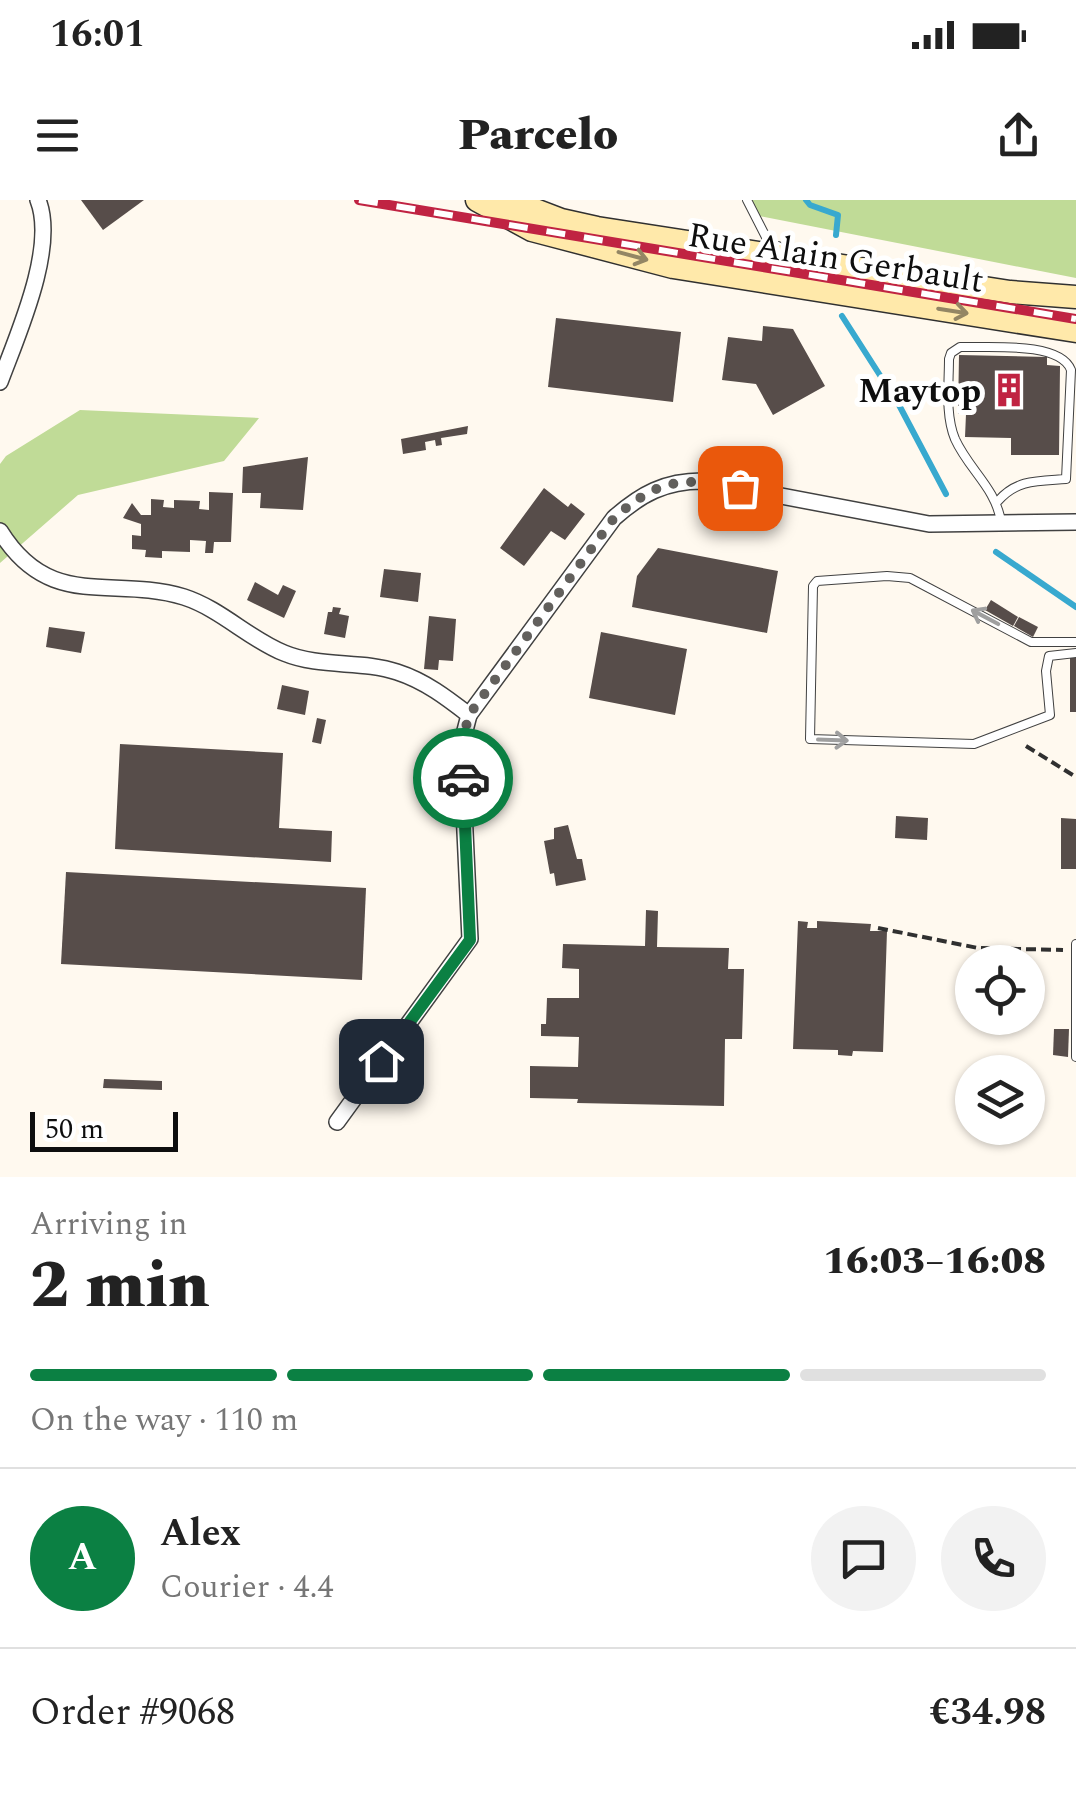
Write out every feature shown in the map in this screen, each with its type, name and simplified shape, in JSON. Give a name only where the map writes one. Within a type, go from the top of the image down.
[{"type":"main road","name":"Rue Alain Gerbault","points":[[477,200],[532,230],[673,266],[1076,330]]},
{"type":"main road","name":"Rue Alain Gerbault","points":[[509,200],[597,228],[1010,292],[1076,297]]},
{"type":"street","points":[[0,382],[39,268],[42,229],[38,200]]},
{"type":"street","points":[[337,1122],[470,940],[461,746],[469,715],[614,518],[636,498],[674,481],[702,481],[930,524],[1076,522]]},
{"type":"street","points":[[0,531],[27,564],[52,578],[82,588],[156,589],[190,598],[284,653],[396,671],[437,690],[469,715]]},
{"type":"lane","points":[[747,200],[770,245],[860,260],[864,270]]},
{"type":"lane","points":[[998,500],[1010,488],[1025,482],[1066,479],[1073,409],[1070,370],[1069,364],[1056,353],[960,347],[951,353],[950,412],[954,436],[998,500],[1002,522]]},
{"type":"lane","points":[[1076,642],[1031,642],[910,578],[816,581],[810,739],[974,744],[1050,715],[1046,671],[1049,656],[1076,653]]},
{"type":"lane","points":[[1072,947],[1076,1056]]},
{"type":"path","points":[[1026,746],[1076,777]]},
{"type":"path","points":[[878,928],[978,948],[1072,947]]},
{"type":"green space","points":[[747,200],[1076,200],[1076,278],[749,214]]},
{"type":"green space","points":[[80,410],[259,418],[224,461],[78,495],[0,563],[0,464],[6,456]]},
{"type":"building","points":[[81,200],[144,200],[103,230]]},
{"type":"building","points":[[556,318],[681,332],[673,402],[548,387]]},
{"type":"building","points":[[763,326],[793,329],[825,386],[773,415],[756,384],[722,380],[728,337],[762,341]]},
{"type":"building","name":"Maytop","points":[[959,355],[1047,357],[1047,365],[1060,366],[1059,455],[1011,455],[1011,438],[965,437],[966,414],[958,414]]},
{"type":"building","points":[[468,426],[467,434],[441,438],[442,445],[436,446],[435,440],[425,442],[426,450],[403,454],[401,439]]},
{"type":"building","points":[[308,457],[303,510],[260,508],[261,493],[242,493],[243,467]]},
{"type":"building","points":[[544,488],[568,507],[571,503],[585,514],[565,540],[551,531],[524,566],[500,548]]},
{"type":"building","points":[[209,492],[233,493],[231,542],[214,542],[213,553],[205,553],[206,541],[190,540],[190,552],[162,551],[162,558],[145,557],[146,550],[132,549],[132,535],[141,536],[141,524],[123,518],[132,503],[141,515],[151,515],[151,499],[164,500],[163,507],[174,508],[174,500],[200,501],[199,509],[209,510]]},
{"type":"building","points":[[658,548],[778,571],[767,633],[632,607],[637,576]]},
{"type":"building","points":[[384,569],[421,573],[418,602],[380,597]]},
{"type":"building","points":[[255,582],[278,595],[283,585],[296,591],[284,618],[247,600]]},
{"type":"building","points":[[991,600],[1018,617],[1013,626],[985,610]]},
{"type":"building","points":[[333,607],[341,608],[339,614],[349,616],[345,638],[324,634],[328,612]]},
{"type":"building","points":[[429,616],[456,619],[453,661],[439,660],[438,670],[424,669]]},
{"type":"building","points":[[1019,617],[1038,627],[1033,637],[1014,626]]},
{"type":"building","points":[[49,627],[85,632],[81,653],[46,647]]},
{"type":"building","points":[[601,632],[687,649],[675,715],[589,698]]},
{"type":"building","points":[[1070,657],[1076,657],[1076,712],[1070,712]]},
{"type":"building","points":[[282,685],[309,691],[305,715],[277,709]]},
{"type":"building","points":[[317,718],[326,720],[321,744],[312,742]]},
{"type":"building","points":[[120,744],[283,753],[279,828],[332,831],[331,862],[115,849]]},
{"type":"building","points":[[896,816],[928,818],[927,840],[895,838]]},
{"type":"building","points":[[1061,818],[1076,819],[1076,869],[1061,869]]},
{"type":"building","points":[[568,825],[586,880],[556,886],[544,841],[554,839],[554,828]]},
{"type":"building","points":[[66,872],[366,888],[362,980],[61,964]]},
{"type":"building","points":[[646,910],[658,911],[657,947],[729,948],[728,969],[744,969],[742,1039],[725,1039],[724,1106],[577,1103],[578,1099],[530,1098],[530,1066],[578,1067],[579,1037],[541,1036],[541,1024],[546,1024],[547,998],[579,998],[579,969],[562,968],[563,944],[645,946]]},
{"type":"building","points":[[798,921],[808,922],[807,928],[817,928],[817,921],[871,924],[870,931],[887,931],[883,1052],[853,1051],[852,1056],[838,1055],[838,1050],[793,1049]]},
{"type":"building","points":[[1054,1029],[1069,1029],[1068,1057],[1053,1055]]},
{"type":"building","points":[[104,1079],[162,1081],[162,1090],[103,1088]]},
{"type":"waterway","points":[[806,200],[838,215],[836,235]]},
{"type":"waterway","points":[[842,316],[899,405],[946,494]]},
{"type":"waterway","points":[[996,552],[1076,607]]},
{"type":"railway","points":[[359,200],[1076,319]]},
{"type":"way so far","points":[[463,778],[461,746],[469,715],[614,518],[636,498],[674,481],[740,488]]},
{"type":"place","name":"Maytop","points":[[1009,390]]},
{"type":"route","points":[[381,1061],[470,940],[463,778]]}]
